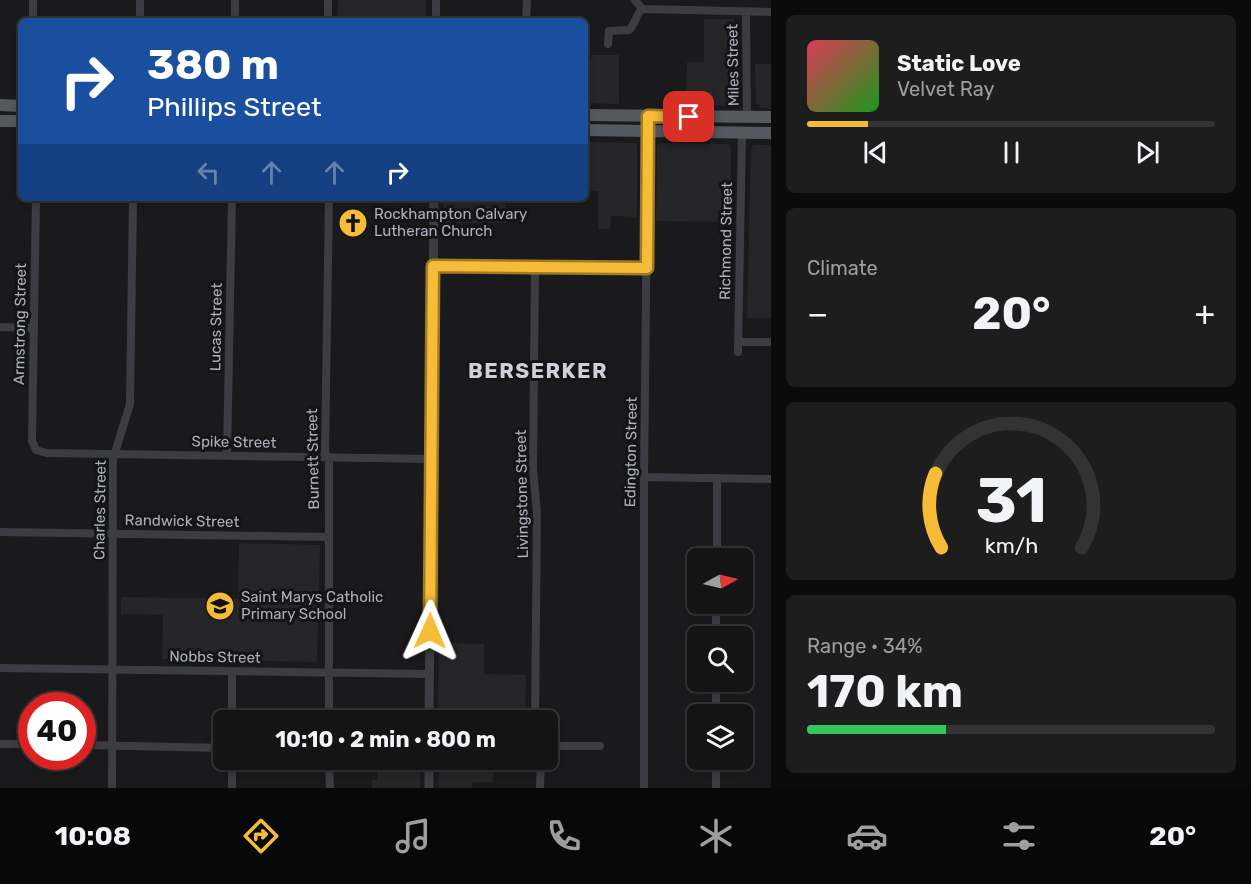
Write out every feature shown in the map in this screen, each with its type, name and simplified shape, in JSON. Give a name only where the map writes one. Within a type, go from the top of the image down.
[{"type":"main road","points":[[0,105],[18,105]]},
{"type":"main road","points":[[588,115],[771,117]]},
{"type":"main road","points":[[0,121],[18,121]]},
{"type":"main road","points":[[588,130],[771,132]]},
{"type":"street","points":[[33,0],[33,18]]},
{"type":"street","points":[[140,0],[140,18]]},
{"type":"street","points":[[235,0],[235,18]]},
{"type":"street","points":[[328,0],[328,18]]},
{"type":"street","points":[[436,0],[436,18]]},
{"type":"street","points":[[526,18],[527,0]]},
{"type":"street","points":[[635,0],[642,9]]},
{"type":"street","points":[[642,9],[771,12]]},
{"type":"street","points":[[608,44],[609,31],[628,30],[642,9]]},
{"type":"street","name":"Miles Street","points":[[746,12],[747,117]]},
{"type":"street","name":"Edington Street","points":[[644,788],[644,477],[648,116]]},
{"type":"street","name":"Richmond Street","points":[[738,352],[742,132]]},
{"type":"street","name":"Armstrong Street","points":[[36,201],[32,441],[36,450]]},
{"type":"street","name":"Charles Street","points":[[112,788],[113,459],[130,404],[134,201]]},
{"type":"street","name":"Lucas Street","points":[[227,456],[231,201]]},
{"type":"street","name":"Burnett Street","points":[[328,201],[325,453],[329,462],[329,710]]},
{"type":"street","points":[[429,710],[434,201]]},
{"type":"street","points":[[433,266],[647,268]]},
{"type":"street","name":"Livingstone Street","points":[[535,710],[537,514],[533,469],[536,268]]},
{"type":"street","points":[[0,327],[34,328]]},
{"type":"street","points":[[738,342],[771,342]]},
{"type":"street","name":"Spike Street","points":[[36,450],[47,453],[433,459]]},
{"type":"street","points":[[644,477],[771,478]]},
{"type":"street","points":[[717,478],[717,548]]},
{"type":"street","name":"Randwick Street","points":[[0,532],[328,537]]},
{"type":"street","name":"Nobbs Street","points":[[0,668],[430,674]]},
{"type":"street","points":[[232,671],[232,710]]},
{"type":"street","points":[[0,744],[18,744]]},
{"type":"street","points":[[96,745],[213,748]]},
{"type":"street","points":[[558,746],[600,746]]},
{"type":"street","points":[[232,770],[232,788]]},
{"type":"street","points":[[329,770],[330,788]]},
{"type":"street","points":[[429,770],[429,788]]},
{"type":"street","points":[[540,788],[541,770]]},
{"type":"street","points":[[716,770],[716,788]]},
{"type":"shaded area","points":[[338,0],[426,0],[426,18],[337,18]]},
{"type":"shaded area","points":[[704,19],[733,19],[737,23],[737,104],[735,106],[686,105],[687,62],[704,62]]},
{"type":"shaded area","points":[[591,55],[619,55],[619,104],[588,103],[588,61],[591,61]]},
{"type":"shaded area","points":[[755,64],[771,64],[771,108],[762,108],[756,103]]},
{"type":"shaded area","points":[[588,142],[635,143],[637,146],[637,217],[611,216],[610,229],[598,229],[598,191],[588,191]]},
{"type":"shaded area","points":[[659,143],[729,144],[731,147],[731,222],[656,221],[657,145]]},
{"type":"shaded area","points":[[754,145],[771,145],[771,318],[747,318],[751,148]]},
{"type":"shaded area","points":[[444,201],[506,201],[506,223],[444,223]]},
{"type":"shaded area","name":"Saint Marys Catholic Primary School","points":[[239,543],[320,545],[317,662],[162,659],[163,615],[121,614],[121,597],[238,599]]},
{"type":"shaded area","points":[[439,643],[484,644],[484,674],[526,675],[525,710],[438,710]]},
{"type":"shaded area","points":[[377,770],[420,770],[420,788],[372,788],[372,780],[377,780]]},
{"type":"shaded area","points":[[439,770],[494,770],[493,782],[473,782],[472,788],[439,788]]},
{"type":"place","name":"Rockhampton Calvary Lutheran Church","points":[[353,223]]},
{"type":"place","name":"Saint Marys Catholic Primary School","points":[[220,606]]},
{"type":"district","name":"BERSERKER","points":[[538,371]]},
{"type":"route","points":[[430,631],[433,266],[647,268],[648,116],[689,117]]}]
